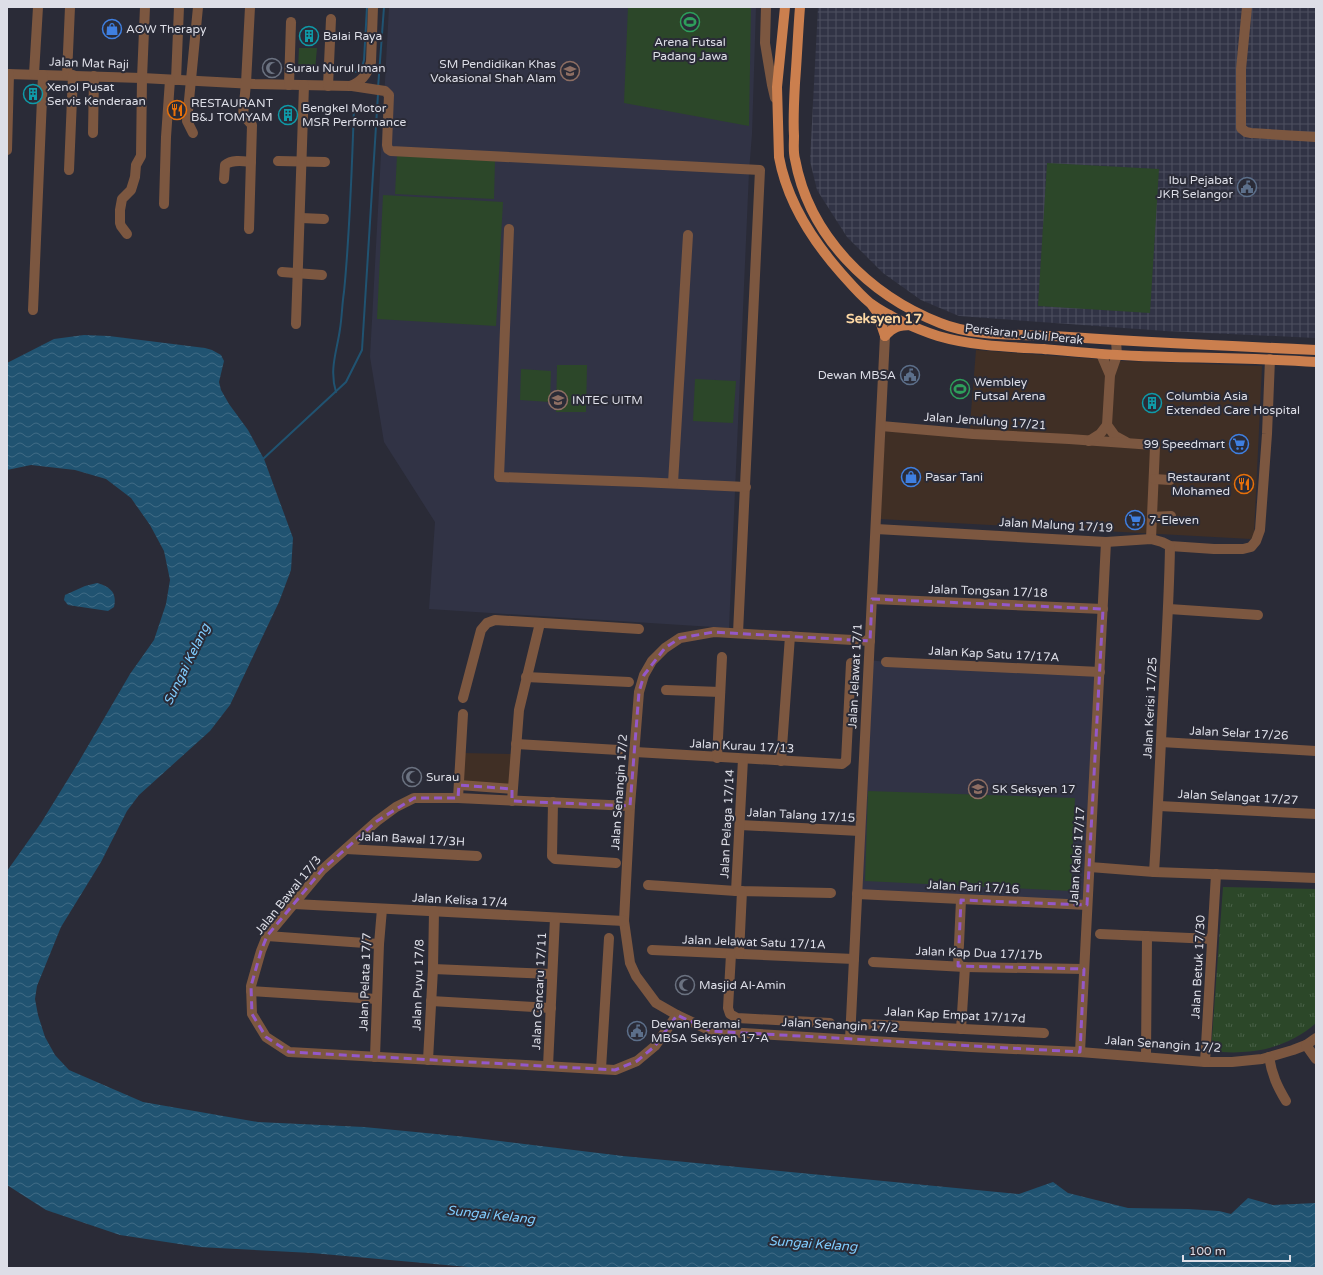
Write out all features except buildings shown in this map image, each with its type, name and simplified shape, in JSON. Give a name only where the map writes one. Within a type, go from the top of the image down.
[{"type":"main road","name":"Persiaran Jubli Perak","points":[[785,7],[777,87],[779,157],[782,169],[801,218],[831,262],[871,304],[890,315],[938,336],[984,344],[1117,355],[1270,359],[1316,362]]},
{"type":"main road","name":"Persiaran Jubli Perak","points":[[800,7],[793,103],[794,157],[802,187],[812,212],[832,243],[849,263],[883,293],[941,324],[985,333],[1172,344],[1316,350]]},
{"type":"main road","points":[[778,125],[786,110],[793,103]]},
{"type":"main road","points":[[883,293],[888,300],[890,315]]},
{"type":"main road","points":[[871,304],[877,312],[885,336]]},
{"type":"main road","points":[[885,336],[890,330],[900,325],[911,324]]},
{"type":"street","points":[[33,310],[39,75],[38,7]]},
{"type":"street","points":[[69,170],[70,7]]},
{"type":"street","points":[[126,234],[120,223],[122,199],[131,190],[135,177],[136,165],[141,156],[145,7]]},
{"type":"street","points":[[164,204],[166,137],[173,80],[179,7]]},
{"type":"street","points":[[193,133],[187,121],[198,7]]},
{"type":"street","points":[[249,229],[252,126],[243,115],[250,7]]},
{"type":"street","points":[[352,86],[365,76],[371,62],[373,7]]},
{"type":"street","points":[[766,7],[765,43],[772,85],[778,106]]},
{"type":"street","points":[[1247,7],[1241,69],[1241,128],[1251,134],[1316,137]]},
{"type":"street","points":[[328,86],[331,18]]},
{"type":"street","points":[[289,85],[291,22]]},
{"type":"street","points":[[765,43],[774,52],[781,50]]},
{"type":"street","points":[[7,150],[8,74]]},
{"type":"street","name":"Jalan Mat Raji","points":[[8,74],[70,75],[304,86],[352,86],[385,91],[389,96],[387,145],[388,149],[391,151],[760,170],[746,487]]},
{"type":"street","points":[[93,133],[94,76]]},
{"type":"street","points":[[296,324],[299,274],[304,86]]},
{"type":"street","points":[[224,178],[225,165],[227,163],[236,161],[251,162]]},
{"type":"street","points":[[278,161],[325,162]]},
{"type":"street","points":[[300,218],[324,219]]},
{"type":"street","points":[[509,229],[499,477],[746,487],[738,633]]},
{"type":"street","points":[[673,483],[688,235]]},
{"type":"street","points":[[282,272],[322,275]]},
{"type":"street","name":"Jalan Jelawat 17/1","points":[[850,1038],[885,336],[890,315]]},
{"type":"street","points":[[1089,441],[1100,434],[1107,425],[1110,375],[1117,355],[1116,341]]},
{"type":"street","points":[[1101,354],[1110,375]]},
{"type":"street","name":"Jalan Malung 17/19","points":[[876,529],[1106,542],[1152,539],[1170,546],[1214,549],[1243,549],[1250,547],[1256,541],[1260,530],[1267,434],[1270,359]]},
{"type":"street","points":[[1107,425],[1116,436],[1132,444]]},
{"type":"street","name":"Jalan Jenulung 17/21","points":[[881,426],[973,434],[1153,445],[1155,447],[1154,479]]},
{"type":"street","points":[[1152,539],[1154,479],[1170,480]]},
{"type":"street","points":[[1152,517],[1171,516]]},
{"type":"street","name":"Jalan Kaloi 17/17","points":[[1080,1052],[1106,542]]},
{"type":"street","name":"Jalan Kerisi 17/25","points":[[1154,872],[1169,609],[1170,546]]},
{"type":"street","name":"Jalan Tongsan 17/18","points":[[872,599],[1103,608]]},
{"type":"street","points":[[1169,609],[1258,615]]},
{"type":"street","points":[[463,698],[481,630],[487,623],[495,620],[639,629]]},
{"type":"street","points":[[512,801],[519,710],[540,623]]},
{"type":"street","name":"Jalan Senangin 17/2","points":[[870,641],[714,632],[680,638],[665,648],[652,661],[644,674],[639,692],[630,806],[624,921],[630,963],[636,976],[656,1003],[677,1016],[710,1031],[1146,1056],[1205,1062],[1245,1061],[1269,1057],[1306,1045],[1316,1038]]},
{"type":"street","points":[[781,761],[790,636]]},
{"type":"street","points":[[717,758],[722,657]]},
{"type":"street","name":"Jalan Kap Satu 17/17A","points":[[886,662],[1100,672]]},
{"type":"street","name":"Jalan Kurau 17/13","points":[[635,752],[717,758],[842,764],[846,760],[851,663]]},
{"type":"street","points":[[526,677],[629,682]]},
{"type":"street","points":[[666,690],[720,692]]},
{"type":"street","points":[[458,798],[463,714]]},
{"type":"street","name":"Jalan Selar 17/26","points":[[1161,742],[1316,751]]},
{"type":"street","points":[[516,744],[619,750]]},
{"type":"street","name":"Jalan Pelaga 17/14","points":[[743,759],[739,891],[735,954],[728,1008],[730,1014],[737,1018],[830,1023]]},
{"type":"street","points":[[459,785],[512,789]]},
{"type":"street","name":"Jalan Bawal 17/3","points":[[630,806],[458,798],[414,798],[396,807],[322,870],[268,936],[261,951],[251,986],[252,1014],[266,1037],[289,1052],[615,1070],[637,1061],[655,1046],[677,1016]]},
{"type":"street","points":[[554,802],[552,856],[555,859],[616,863]]},
{"type":"street","name":"Jalan Selangat 17/27","points":[[1158,806],[1316,814]]},
{"type":"street","name":"Jalan Talang 17/15","points":[[740,825],[860,831]]},
{"type":"street","name":"Jalan Bawal 17/3H","points":[[346,849],[477,856]]},
{"type":"street","points":[[1090,868],[1316,878]]},
{"type":"street","name":"Jalan Betuk 17/30","points":[[1205,1062],[1216,874]]},
{"type":"street","points":[[648,885],[739,891],[831,894]]},
{"type":"street","name":"Jalan Pari 17/16","points":[[857,894],[1087,905]]},
{"type":"street","points":[[961,900],[961,1029]]},
{"type":"street","name":"Jalan Kelisa 17/4","points":[[294,904],[624,921]]},
{"type":"street","name":"Jalan Pelata 17/7","points":[[375,1057],[379,944],[382,909]]},
{"type":"street","name":"Jalan Puyu 17/8","points":[[428,1060],[433,969],[434,911]]},
{"type":"street","name":"Jalan Cencaru 17/11","points":[[548,1066],[555,918]]},
{"type":"street","points":[[1100,934],[1212,939]]},
{"type":"street","points":[[268,936],[379,944]]},
{"type":"street","points":[[1146,1056],[1147,936]]},
{"type":"street","points":[[601,1069],[609,938]]},
{"type":"street","name":"Jalan Jelawat Satu 17/1A","points":[[652,950],[854,959]]},
{"type":"street","name":"Jalan Kap Dua 17/17b","points":[[873,962],[1084,969]]},
{"type":"street","points":[[433,969],[552,974]]},
{"type":"street","points":[[251,991],[377,999]]},
{"type":"street","points":[[431,1001],[551,1008]]},
{"type":"street","name":"Jalan Kap Empat 17/17d","points":[[864,1024],[1044,1033]]},
{"type":"street","points":[[1306,1045],[1316,1059]]},
{"type":"street","points":[[1269,1057],[1275,1083],[1286,1101]]},
{"type":"highlighted area","points":[[872,599],[1103,609],[1087,905],[961,900],[958,966],[1084,969],[1080,1052],[711,1031],[677,1015],[655,1046],[637,1061],[615,1070],[289,1052],[266,1037],[252,1014],[251,986],[267,936],[322,870],[377,821],[414,798],[458,798],[459,785],[512,789],[512,801],[630,806],[639,692],[644,675],[665,648],[680,638],[714,632],[870,641]]},
{"type":"shaded area","name":"INTEC UITM","points":[[389,7],[756,7],[752,134],[749,172],[729,628],[429,609],[435,522],[384,442],[370,357]]},
{"type":"shaded area","points":[[818,7],[1316,7],[1316,338],[1166,331],[959,316],[921,300],[883,273],[847,237],[817,190],[810,161]]},
{"type":"shaded area","points":[[976,350],[1123,361],[1262,366],[1254,534],[1251,539],[880,519],[885,431],[969,437]]},
{"type":"shaded area","name":"SK Seksyen 17","points":[[869,660],[1100,672],[1087,905],[857,894]]},
{"type":"shaded area","points":[[463,753],[512,754],[510,786],[462,783]]},
{"type":"green space","points":[[628,7],[751,7],[749,126],[624,103]]},
{"type":"green space","points":[[299,48],[317,48],[315,70],[298,69]]},
{"type":"green space","points":[[397,156],[495,160],[494,199],[395,194]]},
{"type":"green space","points":[[1047,163],[1159,169],[1150,313],[1038,306]]},
{"type":"green space","points":[[383,195],[503,202],[496,326],[377,319]]},
{"type":"green space","points":[[557,365],[587,365],[586,412],[556,412]]},
{"type":"green space","points":[[521,369],[551,371],[550,402],[520,400]]},
{"type":"green space","points":[[695,379],[736,381],[733,423],[693,421]]},
{"type":"green space","points":[[868,791],[1075,798],[1071,891],[865,881]]},
{"type":"green space","points":[[1223,887],[1316,889],[1316,1023],[1300,1035],[1282,1044],[1262,1050],[1252,1051],[1211,1051]]},
{"type":"water","name":"Sungai Kelang","points":[[84,335],[109,336],[205,348],[221,355],[224,361],[219,382],[221,390],[229,404],[248,430],[264,459],[293,538],[291,570],[279,602],[230,705],[210,731],[139,795],[127,811],[101,862],[61,927],[37,986],[35,999],[45,1037],[55,1055],[69,1070],[143,1102],[258,1122],[364,1127],[467,1137],[623,1156],[1019,1194],[1053,1182],[1068,1193],[1128,1208],[1188,1209],[1219,1211],[1231,1214],[1248,1198],[1273,1205],[1316,1203],[1316,1268],[479,1268],[312,1253],[199,1247],[120,1235],[46,1210],[7,1185],[7,871],[41,823],[130,674],[154,640],[166,604],[170,580],[164,551],[150,525],[131,498],[106,479],[75,470],[31,465],[7,470],[7,363],[54,339]]},
{"type":"water","points":[[97,583],[106,586],[114,594],[114,607],[108,611],[68,605],[64,600],[65,595],[85,586]]},
{"type":"waterway","points":[[356,72],[362,67],[364,60],[367,7]]},
{"type":"waterway","points":[[378,88],[384,7]]},
{"type":"waterway","points":[[263,459],[346,382],[362,350],[378,94]]},
{"type":"waterway","points":[[336,392],[333,368],[341,324],[346,269],[354,107]]},
{"type":"place","name":"Arena Futsal Padang Jawa","points":[[690,22]]},
{"type":"place","name":"AOW Therapy","points":[[112,29]]},
{"type":"place","name":"Balai Raya","points":[[309,36]]},
{"type":"place","name":"Surau Nurul Iman","points":[[272,68]]},
{"type":"place","name":"SM Pendidikan Khas Vokasional Shah Alam","points":[[570,71]]},
{"type":"place","name":"Xenol Pusat Servis Kenderaan","points":[[33,94]]},
{"type":"place","name":"RESTAURANT B&J TOMYAM","points":[[177,110]]},
{"type":"place","name":"Bengkel Motor MSR Performance","points":[[288,115]]},
{"type":"place","name":"Ibu Pejabat JKR Selangor","points":[[1247,187]]},
{"type":"place","name":"Dewan MBSA","points":[[910,375]]},
{"type":"place","name":"Wembley Futsal Arena","points":[[960,389]]},
{"type":"place","name":"INTEC UITM","points":[[558,400]]},
{"type":"place","name":"Columbia Asia Extended Care Hospital","points":[[1152,403]]},
{"type":"place","name":"99 Speedmart","points":[[1239,444]]},
{"type":"place","name":"Pasar Tani","points":[[911,477]]},
{"type":"place","name":"Restaurant Mohamed","points":[[1244,484]]},
{"type":"place","name":"7-Eleven","points":[[1135,520]]},
{"type":"place","name":"Surau","points":[[412,777]]},
{"type":"place","name":"SK Seksyen 17","points":[[978,789]]},
{"type":"place","name":"Masjid Al-Amin","points":[[685,985]]},
{"type":"place","name":"Dewan Beramai MBSA Seksyen 17-A","points":[[637,1031]]},
{"type":"district","name":"Seksyen 17","points":[[884,318]]}]
